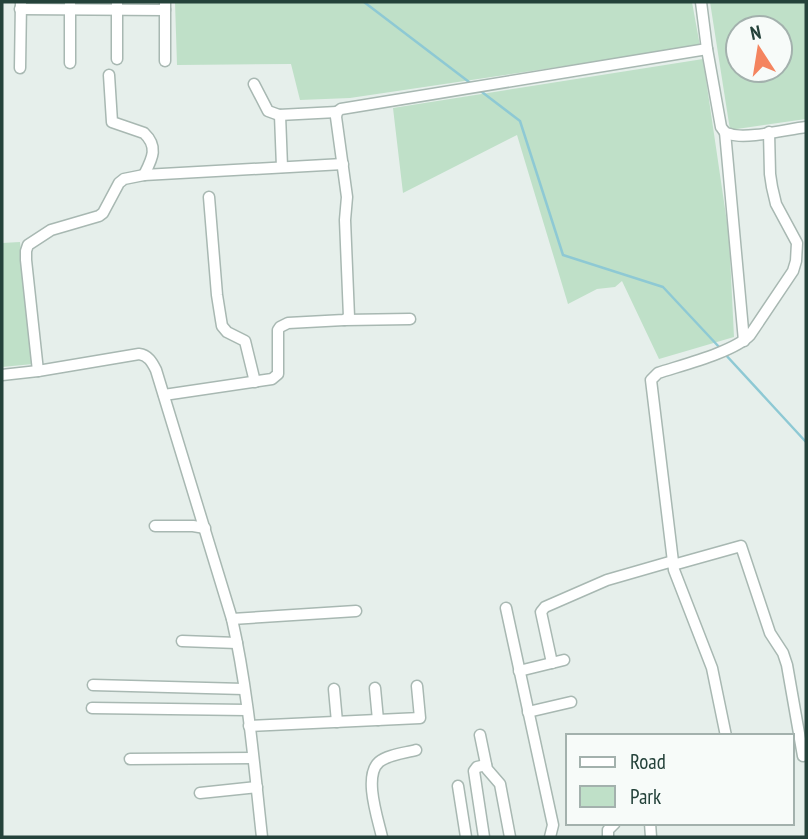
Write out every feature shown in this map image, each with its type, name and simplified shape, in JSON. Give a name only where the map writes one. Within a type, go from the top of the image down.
[{"type":"street","points":[[701,2],[721,127],[725,132],[743,136],[806,127]]},
{"type":"street","points":[[20,68],[20,5],[165,6],[165,61]]},
{"type":"street","points":[[70,6],[70,63]]},
{"type":"street","points":[[117,6],[117,59]]},
{"type":"street","points":[[344,320],[349,315],[345,220],[347,197],[336,117],[341,109],[707,49]]},
{"type":"street","points":[[109,75],[112,122],[144,133],[152,147],[153,156],[144,175]]},
{"type":"street","points":[[254,84],[268,111],[280,115],[337,113]]},
{"type":"street","points":[[280,115],[282,167]]},
{"type":"street","points":[[725,132],[744,341]]},
{"type":"street","points":[[726,734],[712,668],[673,563],[651,380],[659,373],[744,341],[793,271],[797,243],[776,204],[770,174],[769,132]]},
{"type":"street","points":[[38,371],[26,251],[29,245],[57,227],[99,216],[124,179],[144,175],[344,164]]},
{"type":"street","points":[[209,197],[222,326],[227,332],[245,341],[255,382]]},
{"type":"street","points":[[164,395],[272,379],[278,374],[278,330],[288,323],[410,318]]},
{"type":"street","points":[[2,375],[139,354],[149,359],[156,370],[232,619],[247,710],[262,837]]},
{"type":"street","points":[[155,526],[205,528]]},
{"type":"street","points":[[552,663],[541,612],[545,607],[607,580],[741,546],[770,633],[787,665],[803,756]]},
{"type":"street","points":[[506,608],[553,825],[550,837]]},
{"type":"street","points":[[232,619],[356,611]]},
{"type":"street","points":[[182,641],[237,643]]},
{"type":"street","points":[[519,671],[564,660]]},
{"type":"street","points":[[93,685],[244,689]]},
{"type":"street","points":[[249,726],[420,718],[417,686]]},
{"type":"street","points":[[375,688],[378,720]]},
{"type":"street","points":[[334,689],[337,722]]},
{"type":"street","points":[[528,712],[571,702]]},
{"type":"street","points":[[92,708],[247,710]]},
{"type":"street","points":[[480,735],[487,769],[500,784],[510,837]]},
{"type":"street","points":[[382,837],[371,783],[374,768],[383,760],[416,750]]},
{"type":"street","points":[[130,759],[253,758]]},
{"type":"street","points":[[484,837],[474,771],[477,767],[486,765]]},
{"type":"street","points":[[458,786],[466,837]]},
{"type":"street","points":[[200,793],[257,787]]},
{"type":"green space","points":[[175,2],[692,2],[700,46],[350,98],[300,100],[291,64],[177,65]]},
{"type":"green space","points":[[710,2],[806,2],[806,119],[730,130]]},
{"type":"green space","points":[[703,59],[729,236],[734,337],[659,359],[622,281],[615,287],[597,289],[568,304],[517,135],[403,193],[393,108]]},
{"type":"green space","points":[[20,242],[33,364],[2,367],[2,243]]},
{"type":"waterway","points":[[364,2],[473,85]]},
{"type":"waterway","points":[[478,89],[520,121],[563,255],[663,287],[720,348]]},
{"type":"waterway","points":[[724,353],[806,442]]}]
